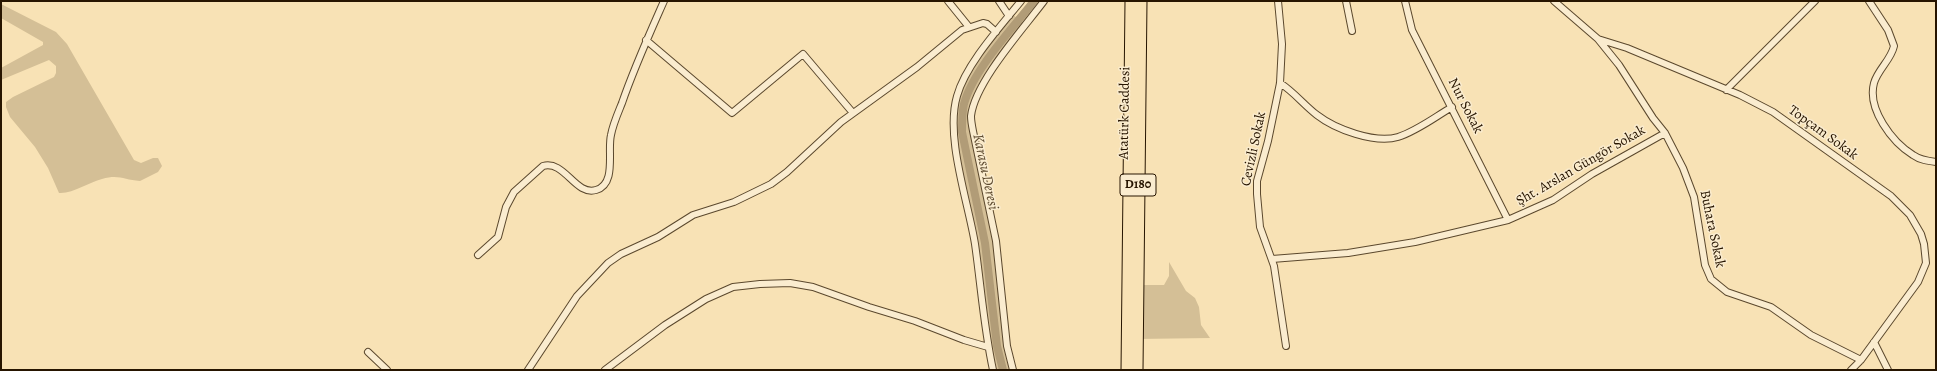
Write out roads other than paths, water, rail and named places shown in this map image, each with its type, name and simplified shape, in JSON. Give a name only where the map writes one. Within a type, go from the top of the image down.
[{"type":"highway","name":"Atatürk Caddesi","points":[[1127,370],[1132,1]]},
{"type":"highway","name":"Atatürk Caddesi","points":[[1137,370],[1141,1]]},
{"type":"street","points":[[478,255],[498,238],[506,207],[514,192],[543,166],[549,165],[557,168],[586,190],[596,190],[606,184],[608,177],[610,135],[637,60],[664,1]]},
{"type":"street","points":[[948,1],[969,27]]},
{"type":"street","points":[[999,1],[1009,16]]},
{"type":"street","points":[[993,370],[988,347],[975,243],[952,123],[955,104],[961,84],[996,32],[1021,1]]},
{"type":"street","points":[[1013,370],[1007,346],[996,240],[971,116],[978,94],[995,66],[1044,1]]},
{"type":"street","name":"Cevizli Sokak","points":[[1278,1],[1282,44],[1280,83],[1268,142],[1257,181],[1257,214],[1260,227],[1272,259],[1286,346]]},
{"type":"street","points":[[1346,1],[1352,31]]},
{"type":"street","name":"Nur Sokak","points":[[1405,1],[1412,30],[1508,220]]},
{"type":"street","name":"Topçam Sokak","points":[[1554,1],[1598,39],[1627,48],[1726,90],[1772,112],[1891,196],[1902,206],[1921,234],[1925,249],[1926,263],[1918,282],[1861,360],[1851,370]]},
{"type":"street","points":[[1726,90],[1815,1]]},
{"type":"street","points":[[1869,1],[1888,30],[1894,46],[1890,57],[1878,74],[1873,91],[1873,99],[1881,118],[1893,138],[1904,149],[1919,159],[1936,162]]},
{"type":"street","points":[[528,370],[577,296],[608,263],[622,254],[658,237],[693,215],[734,202],[770,184],[853,113],[917,67],[962,30],[969,27],[987,24],[996,32]]},
{"type":"street","name":"Buhara Sokak","points":[[1598,39],[1619,65],[1653,118],[1665,133],[1689,182],[1697,212],[1705,265],[1711,278],[1727,292],[1771,307],[1811,335],[1861,360]]},
{"type":"street","points":[[646,40],[732,113],[803,54],[853,113]]},
{"type":"street","points":[[1280,83],[1292,90],[1315,114],[1333,125],[1355,133],[1378,138],[1393,138],[1405,134],[1452,107]]},
{"type":"street","name":"Şht. Arslan Güngör Sokak","points":[[1272,259],[1348,253],[1415,242],[1508,220],[1553,200],[1592,174],[1665,133]]},
{"type":"street","points":[[605,370],[665,324],[706,298],[733,287],[760,284],[790,283],[813,287],[988,347]]},
{"type":"street","points":[[1874,342],[1888,370]]},
{"type":"street","points":[[368,352],[387,370]]},
{"type":"waterway","name":"Karasu Deresi","points":[[1003,370],[997,346],[985,243],[962,132],[962,114],[969,91],[984,64],[1034,1]]}]
